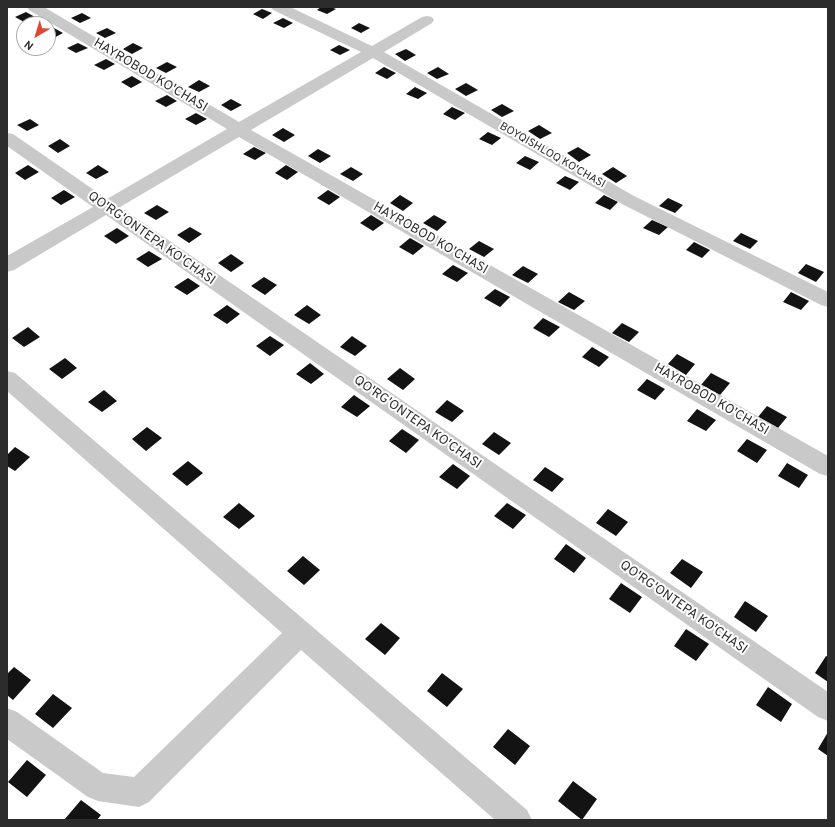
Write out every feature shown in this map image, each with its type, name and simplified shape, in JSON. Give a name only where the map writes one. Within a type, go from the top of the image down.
[{"type":"street","name":"HAYROBOD KO'CHASI","points":[[34,7],[238,129],[828,467]]},
{"type":"street","name":"BOYQISHLOQ KO'CHASI","points":[[278,7],[373,52],[628,200],[828,300]]},
{"type":"street","points":[[7,265],[427,20]]},
{"type":"street","name":"QO'RG'ONTEPA KO'CHASI","points":[[7,138],[828,708]]},
{"type":"street","points":[[7,379],[517,820]]},
{"type":"street","points":[[7,722],[98,787],[139,792],[301,632]]},
{"type":"building","points":[[321,7],[331,7],[336,9],[327,14],[317,10]]},
{"type":"building","points":[[262,9],[272,13],[263,19],[253,14]]},
{"type":"building","points":[[26,12],[33,16],[17,16]]},
{"type":"building","points":[[82,13],[91,18],[80,23],[71,18]]},
{"type":"building","points":[[283,18],[293,23],[284,28],[273,23]]},
{"type":"building","points":[[359,23],[370,28],[361,33],[351,28]]},
{"type":"building","points":[[107,28],[116,33],[105,38],[96,33]]},
{"type":"building","points":[[56,29],[63,33],[56,37]]},
{"type":"building","points":[[78,43],[88,48],[76,53],[67,48]]},
{"type":"building","points":[[133,43],[143,48],[132,54],[123,49]]},
{"type":"building","points":[[339,45],[350,50],[340,55],[330,50]]},
{"type":"building","points":[[406,49],[416,55],[405,61],[395,54]]},
{"type":"building","points":[[106,59],[115,64],[104,70],[94,65]]},
{"type":"building","points":[[167,62],[177,67],[166,73],[156,68]]},
{"type":"building","points":[[384,67],[396,73],[387,79],[375,73]]},
{"type":"building","points":[[438,67],[449,74],[437,79],[427,73]]},
{"type":"building","points":[[132,76],[142,82],[131,88],[121,82]]},
{"type":"building","points":[[199,80],[210,86],[199,92],[188,87]]},
{"type":"building","points":[[466,83],[478,90],[466,96],[455,89]]},
{"type":"building","points":[[415,87],[427,93],[418,99],[406,94]]},
{"type":"building","points":[[167,95],[177,101],[166,107],[155,101]]},
{"type":"building","points":[[231,99],[242,105],[231,111],[221,105]]},
{"type":"building","points":[[502,104],[514,111],[502,117],[491,110]]},
{"type":"building","points":[[452,107],[465,113],[455,120],[443,114]]},
{"type":"building","points":[[196,113],[207,119],[196,125],[185,119]]},
{"type":"building","points":[[30,119],[39,125],[27,131],[17,125]]},
{"type":"building","points":[[539,125],[552,133],[540,139],[528,131]]},
{"type":"building","points":[[283,128],[295,135],[284,142],[272,135]]},
{"type":"building","points":[[488,132],[501,138],[492,145],[479,139]]},
{"type":"building","points":[[60,139],[70,146],[58,153],[48,146]]},
{"type":"building","points":[[254,147],[266,153],[255,160],[243,154]]},
{"type":"building","points":[[578,147],[591,155],[579,162],[567,153]]},
{"type":"building","points":[[318,149],[331,156],[320,163],[308,156]]},
{"type":"building","points":[[525,156],[539,162],[530,170],[516,163]]},
{"type":"building","points":[[28,165],[39,172],[25,180],[15,173]]},
{"type":"building","points":[[98,165],[109,172],[96,179],[86,173]]},
{"type":"building","points":[[286,165],[298,172],[287,180],[275,173]]},
{"type":"building","points":[[351,167],[363,174],[353,181],[340,174]]},
{"type":"building","points":[[613,167],[627,176],[616,183],[602,174]]},
{"type":"building","points":[[565,176],[579,182],[570,190],[556,183]]},
{"type":"building","points":[[64,190],[75,197],[61,205],[51,198]]},
{"type":"building","points":[[328,190],[340,197],[329,205],[317,198]]},
{"type":"building","points":[[400,195],[413,203],[403,211],[390,203]]},
{"type":"building","points":[[604,195],[618,202],[610,210],[595,203]]},
{"type":"building","points":[[668,198],[683,205],[675,213],[659,206]]},
{"type":"building","points":[[157,205],[169,212],[156,220],[144,213]]},
{"type":"building","points":[[371,215],[384,223],[373,231],[360,223]]},
{"type":"building","points":[[434,215],[447,222],[437,231],[423,223]]},
{"type":"building","points":[[652,220],[668,227],[659,235],[643,228]]},
{"type":"building","points":[[190,227],[202,234],[189,243],[177,235]]},
{"type":"building","points":[[117,228],[129,236],[116,244],[104,236]]},
{"type":"building","points":[[741,233],[758,241],[750,249],[733,241]]},
{"type":"building","points":[[410,238],[424,246],[413,255],[399,247]]},
{"type":"building","points":[[479,241],[494,249],[484,257],[469,249]]},
{"type":"building","points":[[694,242],[710,250],[702,258],[686,250]]},
{"type":"building","points":[[149,251],[162,259],[148,267],[136,259]]},
{"type":"building","points":[[231,254],[244,263],[231,272],[218,263]]},
{"type":"building","points":[[806,264],[824,272],[816,282],[798,273]]},
{"type":"building","points":[[453,265],[468,273],[457,282],[442,274]]},
{"type":"building","points":[[523,266],[538,274],[528,283],[512,275]]},
{"type":"building","points":[[264,277],[277,285],[265,295],[251,286]]},
{"type":"building","points":[[188,278],[200,286],[187,295],[174,287]]},
{"type":"building","points":[[495,289],[510,297],[500,307],[484,298]]},
{"type":"building","points":[[569,292],[585,301],[574,310],[558,302]]},
{"type":"building","points":[[791,292],[809,301],[801,310],[783,302]]},
{"type":"building","points":[[227,305],[240,314],[227,324],[213,315]]},
{"type":"building","points":[[307,305],[321,315],[309,324],[294,315]]},
{"type":"building","points":[[543,318],[560,327],[549,337],[533,328]]},
{"type":"building","points":[[622,323],[639,332],[629,342],[612,333]]},
{"type":"building","points":[[28,327],[40,337],[24,347],[12,338]]},
{"type":"building","points":[[270,336],[284,345],[270,356],[256,346]]},
{"type":"building","points":[[352,336],[367,346],[355,356],[340,347]]},
{"type":"building","points":[[592,347],[609,357],[599,367],[582,357]]},
{"type":"building","points":[[677,354],[695,364],[686,375],[668,364]]},
{"type":"building","points":[[65,358],[77,368],[62,379],[49,369]]},
{"type":"building","points":[[310,363],[324,374],[311,384],[296,374]]},
{"type":"building","points":[[400,368],[415,379],[403,390],[387,379]]},
{"type":"building","points":[[711,373],[730,383],[720,395],[701,385]]},
{"type":"building","points":[[647,379],[665,389],[655,400],[637,390]]},
{"type":"building","points":[[104,390],[117,401],[102,412],[88,402]]},
{"type":"building","points":[[354,395],[370,406],[357,417],[341,407]]},
{"type":"building","points":[[447,400],[464,411],[452,422],[435,412]]},
{"type":"building","points":[[767,406],[787,417],[778,428],[758,417]]},
{"type":"building","points":[[697,409],[716,420],[706,431],[687,421]]},
{"type":"building","points":[[147,427],[162,438],[146,451],[132,439]]},
{"type":"building","points":[[402,429],[419,440],[406,453],[389,441]]},
{"type":"building","points":[[494,432],[511,443],[499,455],[482,444]]},
{"type":"building","points":[[747,439],[767,450],[757,463],[737,451]]},
{"type":"building","points":[[15,447],[30,457],[15,471],[7,466],[7,455]]},
{"type":"building","points":[[188,461],[203,473],[187,486],[172,474]]},
{"type":"building","points":[[787,463],[808,475],[799,488],[778,476]]},
{"type":"building","points":[[453,464],[470,476],[457,489],[439,477]]},
{"type":"building","points":[[545,467],[564,479],[552,492],[533,480]]},
{"type":"building","points":[[239,503],[255,516],[239,529],[223,517]]},
{"type":"building","points":[[507,503],[526,515],[513,529],[494,516]]},
{"type":"building","points":[[608,509],[628,522],[616,536],[596,523]]},
{"type":"building","points":[[566,544],[586,558],[574,573],[554,559]]},
{"type":"building","points":[[303,556],[320,570],[304,585],[287,571]]},
{"type":"building","points":[[682,559],[703,572],[691,588],[670,573]]},
{"type":"building","points":[[621,583],[642,597],[630,613],[609,599]]},
{"type":"building","points":[[745,601],[768,616],[756,632],[734,617]]},
{"type":"building","points":[[381,623],[400,638],[385,655],[365,639]]},
{"type":"building","points":[[686,629],[709,644],[696,661],[674,646]]},
{"type":"building","points":[[826,656],[828,657],[828,682],[815,673]]},
{"type":"building","points":[[14,667],[31,680],[13,700],[7,695],[7,674]]},
{"type":"building","points":[[442,673],[463,689],[447,707],[427,691]]},
{"type":"building","points":[[768,687],[792,704],[781,722],[756,705]]},
{"type":"building","points":[[53,694],[72,708],[53,728],[35,714]]},
{"type":"building","points":[[508,729],[530,746],[515,765],[493,747]]},
{"type":"building","points":[[828,732],[828,756],[818,749]]},
{"type":"building","points":[[27,760],[46,775],[27,797],[8,782]]},
{"type":"building","points":[[573,781],[597,799],[582,820],[558,801]]},
{"type":"building","points":[[81,800],[101,815],[97,820],[64,820]]}]
